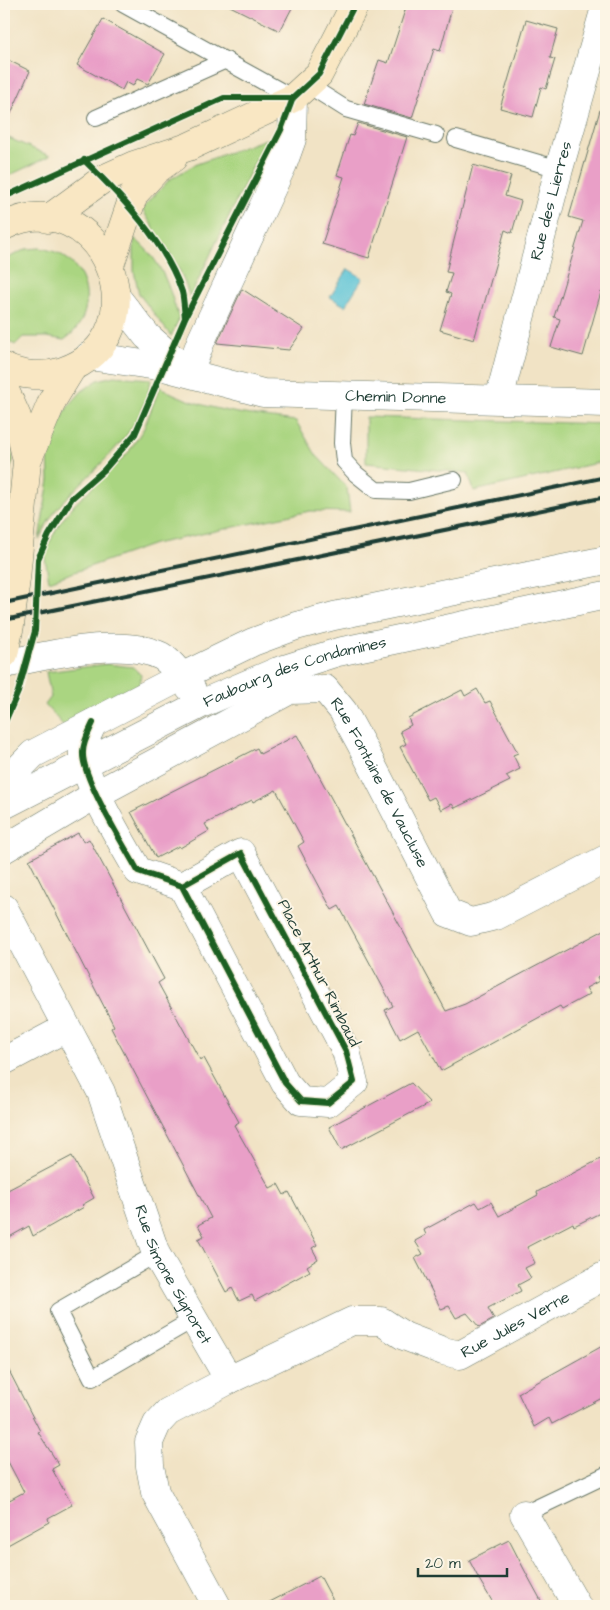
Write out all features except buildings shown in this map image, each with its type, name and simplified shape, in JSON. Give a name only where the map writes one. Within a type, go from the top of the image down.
[{"type":"main road","points":[[48,219],[104,179],[134,165],[188,147],[300,92],[319,74],[355,4]]},
{"type":"main road","points":[[110,265],[134,194],[156,170],[188,147]]},
{"type":"main road","points":[[4,226],[29,218],[64,222],[79,229],[102,251],[110,265],[115,281],[116,298],[115,314],[110,330],[101,344],[81,362],[53,399],[27,461],[16,579],[4,654]]},
{"type":"main road","points":[[4,367],[23,374],[40,375],[81,362]]},
{"type":"main road","points":[[4,388],[17,417],[27,461]]},
{"type":"street","name":"Rue des Lierres","points":[[499,399],[559,169],[606,4]]},
{"type":"street","points":[[189,373],[201,341],[283,164],[292,139],[300,92]]},
{"type":"street","name":"Chemin Donne","points":[[116,298],[147,336],[189,373]]},
{"type":"street","name":"Chemin Donne","points":[[81,362],[132,362],[189,373],[219,383],[264,393],[606,403]]},
{"type":"street","points":[[4,784],[33,754],[181,676],[253,642],[305,623],[606,560]]},
{"type":"street","name":"Faubourg des Condamines","points":[[4,805],[203,704],[278,671],[338,652],[606,595]]},
{"type":"street","points":[[4,664],[82,651],[135,649],[163,657],[203,704]]},
{"type":"street","name":"Rue Fontaine de Vaucluse","points":[[4,849],[97,794],[290,690],[325,689],[343,712],[448,913],[471,922],[496,916],[606,859]]},
{"type":"street","points":[[93,723],[82,754],[85,764],[97,794],[138,871],[182,886]]},
{"type":"street","name":"Place Arthur Rimbaud","points":[[241,852],[346,1051],[354,1082],[328,1103],[302,1101],[285,1083],[182,886],[241,852]]},
{"type":"street","name":"Rue Simone Signoret","points":[[4,908],[101,1092],[156,1254],[229,1380]]},
{"type":"street","points":[[4,1061],[66,1028]]},
{"type":"street","name":"Rue Jules Verne","points":[[229,1380],[352,1321],[380,1321],[404,1336],[443,1351],[460,1355],[606,1276]]},
{"type":"street","points":[[217,1606],[156,1492],[150,1466],[149,1442],[157,1424],[168,1412],[229,1380]]},
{"type":"street","points":[[524,1514],[578,1606]]},
{"type":"lane","points":[[123,4],[226,60],[300,92],[346,109],[436,135]]},
{"type":"lane","points":[[96,118],[226,60]]},
{"type":"lane","points":[[456,139],[559,169]]},
{"type":"lane","points":[[344,395],[342,443],[344,460],[356,474],[376,490],[409,491],[454,480]]},
{"type":"lane","points":[[156,1254],[58,1311],[92,1378],[194,1319]]},
{"type":"lane","points":[[524,1514],[606,1475]]},
{"type":"green space","points":[[4,136],[50,156],[4,178]]},
{"type":"green space","points":[[266,139],[190,297],[181,273],[142,209],[169,180],[194,165]]},
{"type":"green space","points":[[134,238],[152,256],[168,284],[179,319],[171,336],[139,294],[134,271]]},
{"type":"green space","points":[[40,248],[60,254],[75,267],[82,277],[85,288],[85,311],[74,332],[64,340],[47,337],[23,337],[15,345],[4,338],[4,260],[26,249]]},
{"type":"green space","points":[[114,376],[151,379],[146,400],[138,418],[113,451],[56,510],[39,540],[49,480],[48,449],[67,408],[82,391],[98,380]]},
{"type":"green space","points":[[160,387],[193,402],[226,411],[296,421],[316,455],[347,488],[350,512],[310,511],[154,544],[49,581],[44,553],[59,524],[74,505],[128,453],[144,428]]},
{"type":"green space","points":[[366,417],[606,424],[606,461],[474,491],[468,473],[366,463]]},
{"type":"green space","points":[[4,420],[13,460],[6,482],[4,477]]},
{"type":"green space","points":[[107,664],[133,667],[141,675],[138,690],[64,726],[45,705],[51,697],[46,672]]},
{"type":"water","points":[[348,269],[363,278],[345,306],[330,297]]},
{"type":"railway","points":[[4,603],[606,477]]},
{"type":"railway","points":[[4,620],[606,497]]},
{"type":"cycle path","points":[[4,724],[18,692],[35,631],[38,559],[49,535],[72,498],[104,470],[135,434],[185,318],[281,130],[293,98],[319,74],[355,4]]},
{"type":"cycle path","points":[[4,197],[224,98],[293,98]]},
{"type":"cycle path","points":[[84,160],[127,204],[165,256],[182,292],[185,318]]},
{"type":"cycle path","points":[[93,723],[84,745],[84,763],[96,794],[138,871],[182,886],[285,1083],[301,1101],[328,1103],[354,1082],[346,1051],[241,853],[182,886]]}]
